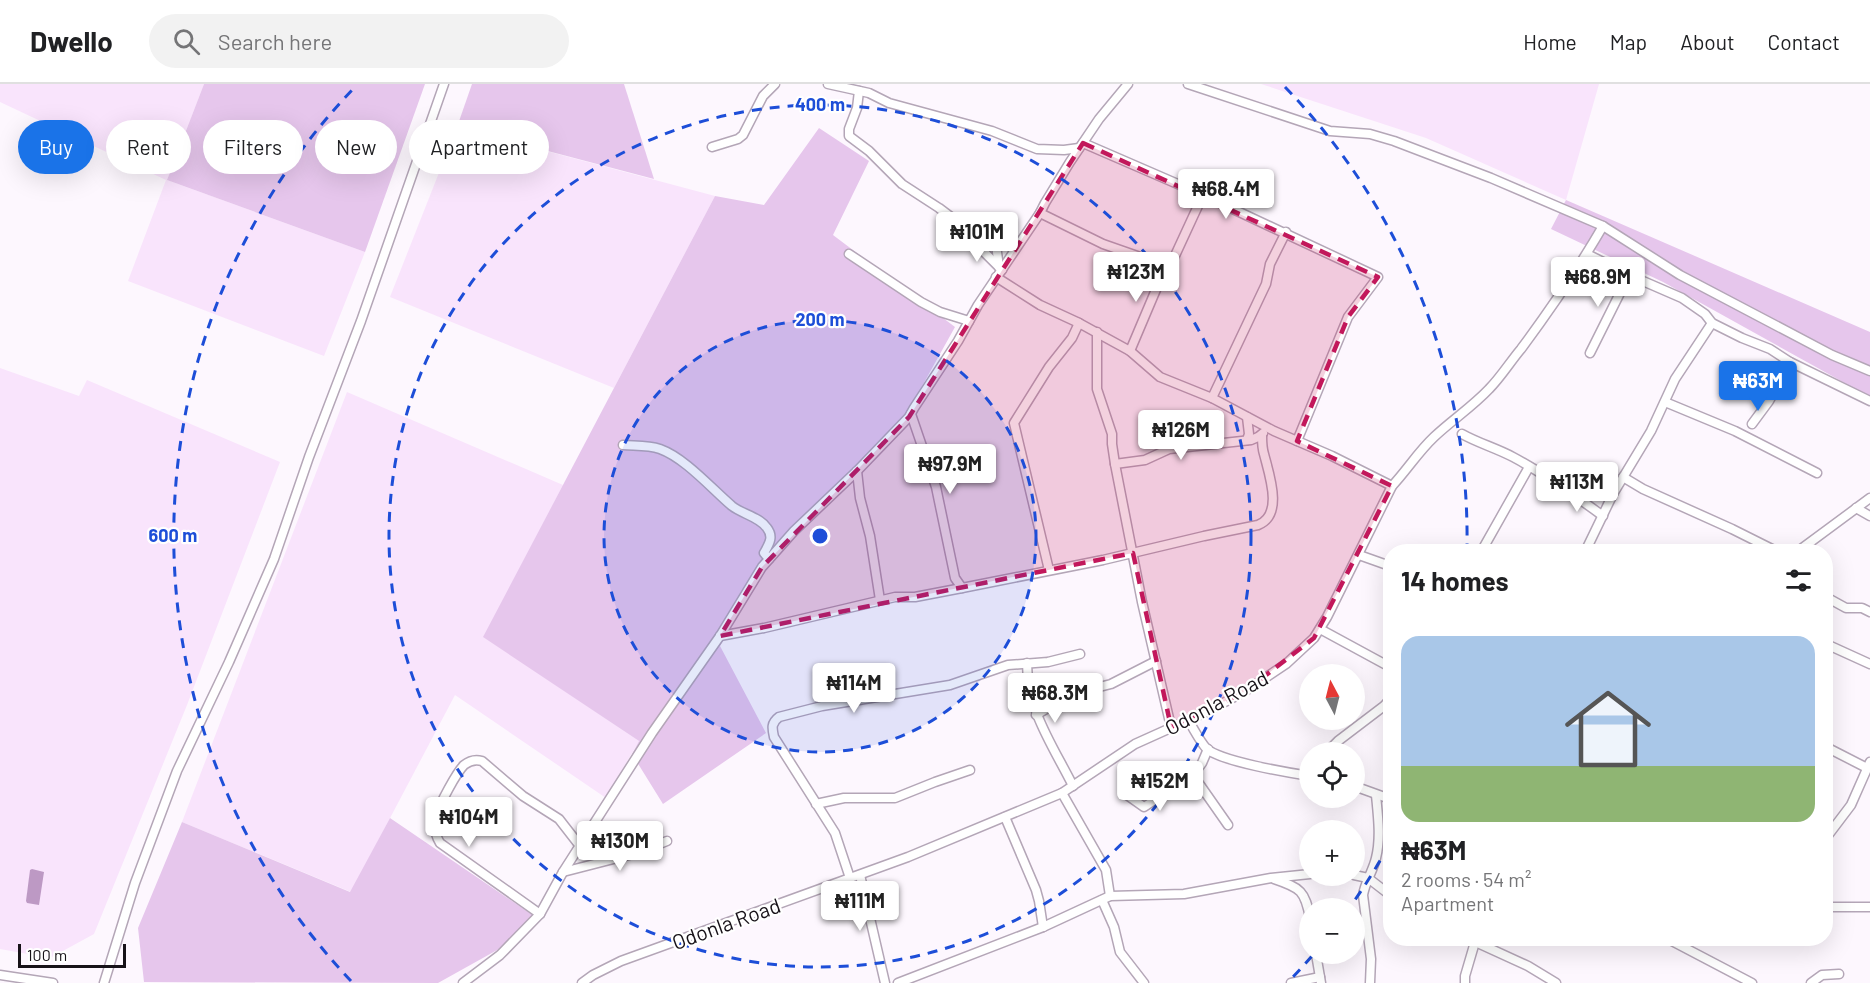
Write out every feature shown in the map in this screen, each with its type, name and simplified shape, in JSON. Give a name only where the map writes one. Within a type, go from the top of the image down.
[{"type":"street","points":[[104,983],[135,883],[177,771],[229,662],[274,559],[444,84]]},
{"type":"street","points":[[712,147],[738,139],[743,135],[764,96],[775,84]]},
{"type":"street","points":[[828,84],[868,93],[889,104],[993,131],[1037,149],[1064,150],[1081,146],[1203,195],[1378,277],[1348,317],[1296,441]]},
{"type":"street","points":[[463,983],[500,955],[540,914],[563,872],[652,733],[720,636],[762,567],[794,531],[857,471],[911,414],[999,271],[1040,213],[1070,162],[1106,109],[1128,84]]},
{"type":"street","points":[[1188,84],[1330,131],[1370,134],[1394,141],[1491,178],[1603,226],[1680,275],[1832,355],[1870,370]]},
{"type":"street","points":[[859,91],[849,136],[869,151],[902,184],[939,208],[979,239],[992,241],[996,245],[999,271]]},
{"type":"street","points":[[1064,150],[1070,162]]},
{"type":"street","points":[[1130,351],[1166,266],[1170,265],[1173,260],[1203,195]]},
{"type":"street","points":[[1040,213],[1103,244],[1166,266]]},
{"type":"street","name":"Odonla Road","points":[[582,983],[621,961],[908,857],[1062,793],[1135,744],[1244,692],[1286,664],[1307,645],[1320,629],[1392,486],[1433,438],[1470,408],[1491,387],[1531,335],[1587,254],[1603,226]]},
{"type":"street","points":[[1212,398],[1266,284],[1270,264],[1286,232]]},
{"type":"street","points":[[979,239],[983,251],[999,271],[1040,304],[1130,351],[1161,377],[1212,398],[1246,417],[1264,431],[1332,456],[1392,486]]},
{"type":"street","points":[[849,254],[921,302],[940,312],[969,321]]},
{"type":"street","points":[[1587,254],[1682,298],[1705,314],[1712,322],[1870,401]]},
{"type":"street","points":[[1590,353],[1629,275]]},
{"type":"street","points":[[1589,544],[1613,494],[1651,431],[1675,379],[1712,322]]},
{"type":"street","points":[[1049,570],[1014,423],[1049,367],[1072,338],[1079,323]]},
{"type":"street","points":[[1096,332],[1097,390],[1112,434],[1114,464],[1171,727]]},
{"type":"street","points":[[1735,431],[1752,424],[1769,401],[1790,362]]},
{"type":"street","points":[[1665,402],[1735,431],[1817,473]]},
{"type":"street","points":[[911,414],[936,487],[952,568],[962,588]]},
{"type":"street","points":[[1246,417],[1249,440],[1263,452]]},
{"type":"street","points":[[1752,424],[1752,439]]},
{"type":"street","points":[[1114,464],[1145,460],[1168,449],[1249,440],[1264,431]]},
{"type":"street","points":[[720,636],[764,628],[880,600],[915,597],[1133,553],[1264,522],[1270,516],[1273,500],[1268,467],[1263,452],[1264,431]]},
{"type":"street","points":[[1462,434],[1513,457],[1552,479],[1603,516]]},
{"type":"street","points":[[623,446],[658,448],[676,457],[732,506],[760,521],[767,527],[770,534],[771,542],[764,553],[770,559]]},
{"type":"street","points":[[1485,544],[1529,467]]},
{"type":"street","points":[[857,471],[880,600]]},
{"type":"street","points":[[1623,477],[1643,489],[1762,544]]},
{"type":"street","points":[[1567,489],[1581,488],[1613,494]]},
{"type":"street","points":[[1808,544],[1870,498]]},
{"type":"street","points":[[1856,508],[1870,516]]},
{"type":"street","points":[[1359,555],[1383,564]]},
{"type":"street","points":[[1833,601],[1846,608],[1870,612]]},
{"type":"street","points":[[1320,629],[1383,663]]},
{"type":"street","points":[[1833,647],[1870,664]]},
{"type":"street","points":[[850,878],[835,833],[774,737],[773,722],[779,717],[822,706],[950,685],[1008,665],[1048,662],[1080,654]]},
{"type":"street","points":[[1036,715],[1061,700],[1080,692],[1111,684],[1156,661]]},
{"type":"street","points":[[1027,663],[1029,687],[1036,715],[1073,786]]},
{"type":"street","points":[[1337,742],[1383,707]]},
{"type":"street","points":[[1188,720],[1208,749],[1276,771],[1299,774]]},
{"type":"street","points":[[1127,795],[1144,807],[1193,775],[1208,749]]},
{"type":"street","points":[[1833,750],[1869,765],[1851,805],[1833,828]]},
{"type":"street","points":[[540,914],[440,843],[435,831],[436,816],[452,783],[466,763],[474,760],[482,761],[523,796],[559,819],[580,846]]},
{"type":"street","points":[[816,804],[844,798],[895,798],[970,770]]},
{"type":"street","points":[[1193,775],[1228,825]]},
{"type":"street","points":[[1365,790],[1383,797]]},
{"type":"street","points":[[1062,793],[1106,870],[1106,898],[1120,952],[1139,982]]},
{"type":"street","points":[[1370,983],[1371,959],[1363,895],[1374,867],[1378,846],[1379,821],[1376,795]]},
{"type":"street","points":[[1005,817],[1036,890],[1043,927]]},
{"type":"street","points":[[563,872],[637,854],[667,842]]},
{"type":"street","points":[[860,875],[885,983]]},
{"type":"street","points":[[901,983],[1043,927],[1106,898],[1184,894],[1299,875]]},
{"type":"street","points":[[1365,877],[1383,890]]},
{"type":"street","points":[[1271,878],[1296,887],[1304,898]]},
{"type":"street","points":[[1833,907],[1870,907]]},
{"type":"street","points":[[1465,983],[1471,946]]},
{"type":"street","points":[[1483,946],[1528,966],[1556,983]]},
{"type":"street","points":[[1682,946],[1752,983]]},
{"type":"street","points":[[1291,983],[1320,980],[1318,964]]},
{"type":"street","points":[[1811,983],[1822,975],[1839,974]]},
{"type":"street","points":[[0,975],[53,983]]},
{"type":"highlighted area","points":[[1083,143],[1378,277],[1348,317],[1297,441],[1392,486],[1314,638],[1244,692],[1171,727],[1133,553],[720,636],[762,567],[909,417]]},
{"type":"shaded area","points":[[0,84],[204,84],[190,120],[106,120],[106,152],[94,146],[94,120],[38,120],[0,102]]},
{"type":"shaded area","points":[[204,84],[425,84],[412,120],[409,120],[409,129],[397,162],[397,120],[315,120],[315,174],[393,174],[365,252],[167,180],[169,174],[191,174],[190,120]]},
{"type":"shaded area","points":[[472,84],[624,84],[654,179],[549,151],[549,120],[459,120]]},
{"type":"shaded area","points":[[1261,84],[1599,84],[1566,200],[1426,138]]},
{"type":"shaded area","points":[[819,128],[869,161],[833,235],[955,327],[906,415],[761,573],[720,646],[766,733],[663,804],[632,754],[639,741],[483,637],[715,196],[764,205]]},
{"type":"shaded area","points":[[549,152],[715,196],[614,388],[390,297],[438,174],[549,174]]},
{"type":"shaded area","points":[[153,174],[169,174],[167,180],[365,252],[324,356],[128,281],[166,180]]},
{"type":"shaded area","points":[[1566,200],[1870,332],[1870,397],[1663,282],[1551,229]]},
{"type":"shaded area","points":[[0,368],[79,396],[87,380],[280,462],[187,705],[94,934],[50,958],[0,949]]},
{"type":"shaded area","points":[[347,392],[563,485],[484,637],[639,741],[606,798],[455,695],[351,892],[182,822]]},
{"type":"shaded area","points":[[390,818],[534,916],[499,949],[438,983],[144,982],[138,928],[182,822],[350,892]]},
{"type":"shaded area","points":[[32,869],[44,872],[39,905],[26,901]]}]
